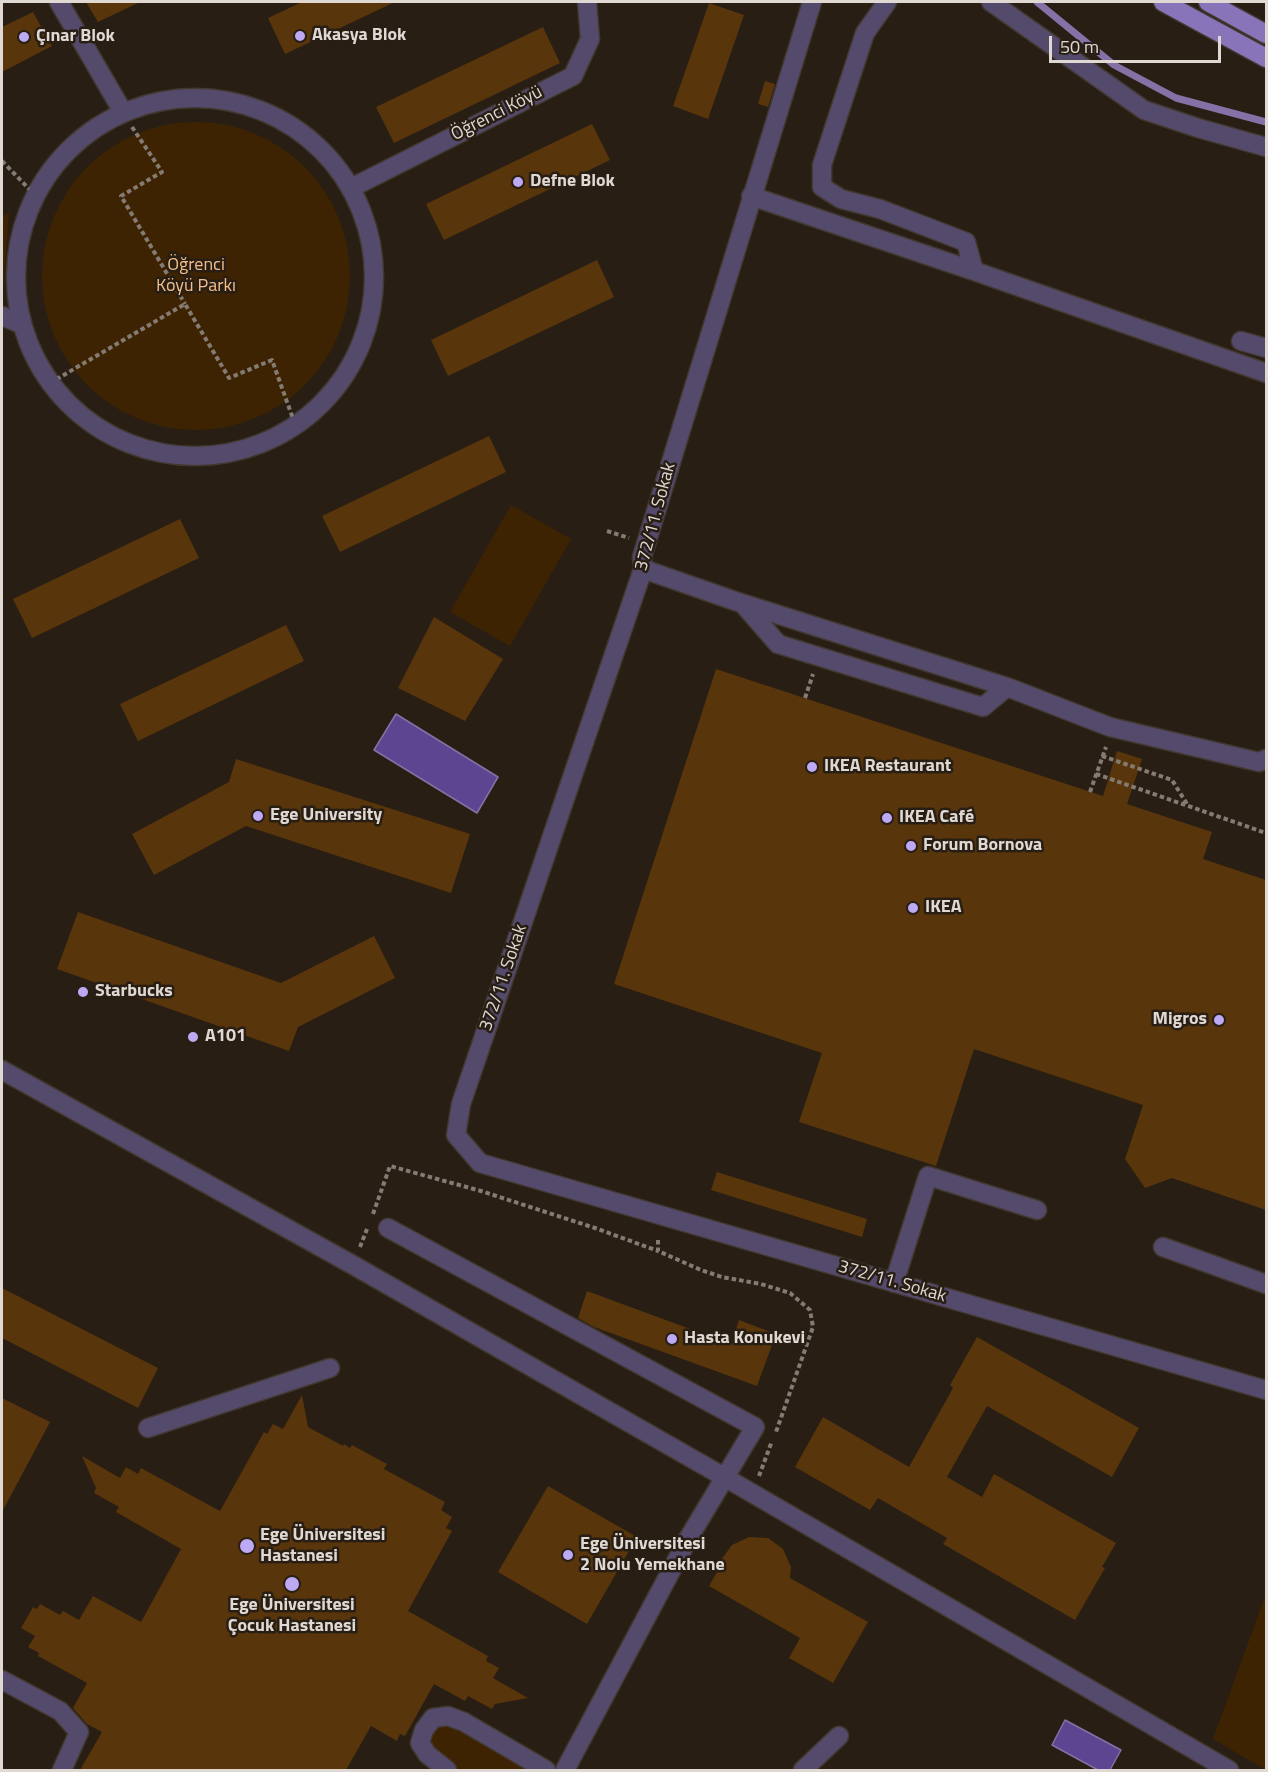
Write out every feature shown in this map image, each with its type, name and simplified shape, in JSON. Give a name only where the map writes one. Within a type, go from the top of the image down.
[{"type":"main road","points":[[1163,2],[1266,58]]},
{"type":"main road","points":[[1208,2],[1266,34]]},
{"type":"street","points":[[59,2],[123,112]]},
{"type":"street","name":"Öğrenci Köyü","points":[[351,188],[573,76],[590,39],[587,2]]},
{"type":"street","points":[[887,2],[865,33],[822,165],[822,187],[841,199],[880,209],[966,242],[974,271]]},
{"type":"street","points":[[991,2],[1144,110],[1266,147]]},
{"type":"street","name":"372/11. Sokak","points":[[812,3],[642,557],[643,569],[461,1104],[456,1135],[480,1163],[1266,1390]]},
{"type":"street","points":[[174,99],[226,100],[276,117],[318,147],[351,188],[369,229],[375,274],[371,318],[355,360],[330,397],[296,427],[246,450],[192,457],[137,447],[89,422],[50,383],[33,355],[21,324],[15,280],[20,236],[35,195],[57,161],[87,133],[123,112],[174,99]]},
{"type":"street","points":[[751,196],[1266,373]]},
{"type":"street","points":[[2,316],[21,324]]},
{"type":"street","points":[[1241,341],[1266,348]]},
{"type":"street","points":[[643,569],[743,604],[1007,687],[1110,727],[1258,762],[1266,759]]},
{"type":"street","points":[[743,604],[778,644],[789,648],[983,707],[1007,687]]},
{"type":"street","points":[[2,1070],[353,1265],[1229,1770]]},
{"type":"street","points":[[894,1283],[928,1176],[1037,1210]]},
{"type":"street","points":[[388,1228],[755,1427],[688,1539],[565,1770]]},
{"type":"street","points":[[1163,1247],[1266,1284]]},
{"type":"street","points":[[148,1428],[330,1368]]},
{"type":"street","points":[[2,1680],[60,1711],[79,1732],[62,1770]]},
{"type":"street","points":[[447,1770],[427,1754],[420,1743],[424,1730],[433,1718],[448,1716],[464,1722],[546,1770]]},
{"type":"street","points":[[803,1770],[839,1736]]},
{"type":"path","points":[[123,112],[162,172],[121,196],[229,378],[272,360],[296,427]]},
{"type":"path","points":[[2,161],[35,195]]},
{"type":"path","points":[[50,383],[185,304]]},
{"type":"path","points":[[805,698],[815,668]]},
{"type":"path","points":[[1090,792],[1109,738]]},
{"type":"path","points":[[1102,756],[1172,780],[1187,805]]},
{"type":"path","points":[[1096,774],[1266,833]]},
{"type":"path","points":[[353,1265],[390,1166],[492,1194],[595,1228],[658,1251],[700,1270],[790,1293],[810,1310],[813,1328],[788,1401],[752,1493]]},
{"type":"path","points":[[658,1240],[658,1251]]},
{"type":"green space","name":"Öğrenci Köyü Parkı","points":[[196,122],[226,125],[255,134],[269,140],[305,167],[332,203],[338,217],[347,246],[350,276],[347,306],[338,335],[332,349],[305,385],[269,412],[255,418],[226,427],[196,430],[166,427],[137,418],[123,412],[87,385],[60,349],[54,335],[45,306],[42,276],[45,246],[54,217],[60,203],[87,167],[123,140],[137,134],[166,125]]},
{"type":"green space","points":[[9,212],[2,302],[2,217]]},
{"type":"green space","points":[[511,505],[571,539],[510,646],[450,612]]},
{"type":"green space","points":[[1266,1594],[1266,1770],[1213,1739]]},
{"type":"green space","points":[[448,1716],[546,1770],[447,1770],[427,1754],[424,1730]]},
{"type":"shaded area","points":[[396,714],[498,777],[477,813],[374,750]]},
{"type":"shaded area","points":[[1065,1720],[1121,1750],[1110,1770],[1098,1770],[1052,1745]]},
{"type":"building","points":[[86,2],[140,2],[98,22]]},
{"type":"building","name":"Akasya Blok","points":[[302,2],[395,2],[285,54],[268,18]]},
{"type":"building","points":[[709,3],[744,15],[708,119],[673,106]]},
{"type":"building","name":"Çınar Blok","points":[[33,12],[52,46],[2,72],[2,27]]},
{"type":"building","points":[[543,27],[560,63],[394,143],[376,107]]},
{"type":"building","points":[[765,81],[775,84],[768,107],[758,104]]},
{"type":"building","name":"Defne Blok","points":[[592,124],[610,160],[444,240],[426,204]]},
{"type":"building","points":[[597,260],[614,297],[448,376],[431,340]]},
{"type":"building","points":[[489,436],[506,472],[340,552],[322,516]]},
{"type":"building","points":[[180,519],[199,558],[32,638],[13,599]]},
{"type":"building","points":[[434,617],[503,659],[465,721],[398,688]]},
{"type":"building","points":[[286,625],[304,661],[138,741],[120,704]]},
{"type":"building","name":"IKEA","points":[[716,669],[1103,796],[1117,751],[1142,759],[1127,804],[1212,832],[1203,859],[1266,880],[1266,1210],[1172,1178],[1145,1188],[1125,1159],[1143,1105],[974,1049],[936,1166],[799,1122],[822,1053],[614,984]]},
{"type":"building","points":[[236,759],[470,834],[451,893],[246,826],[154,875],[132,834],[229,782]]},
{"type":"building","points":[[78,912],[281,983],[374,936],[395,978],[298,1027],[289,1051],[57,969]]},
{"type":"building","points":[[717,1172],[867,1219],[862,1237],[711,1190]]},
{"type":"building","points":[[2,1288],[158,1368],[138,1408],[2,1338]]},
{"type":"building","name":"Hasta Konukevi","points":[[587,1291],[731,1344],[739,1320],[776,1334],[757,1386],[594,1327],[578,1318]]},
{"type":"building","points":[[977,1337],[1139,1428],[1112,1477],[987,1406],[947,1477],[982,1497],[994,1474],[1116,1543],[1102,1567],[1105,1568],[1075,1620],[943,1544],[947,1538],[878,1498],[870,1510],[795,1467],[823,1417],[909,1467],[953,1388],[950,1385]]},
{"type":"building","name":"Ege Üniversitesi Çocuk Hastanesi","points":[[302,1395],[308,1427],[343,1446],[344,1444],[350,1448],[352,1445],[387,1464],[384,1469],[445,1502],[441,1510],[452,1517],[446,1528],[452,1531],[408,1611],[488,1656],[486,1661],[499,1668],[493,1678],[528,1698],[495,1704],[492,1709],[468,1696],[465,1701],[434,1684],[405,1736],[400,1734],[397,1741],[371,1726],[346,1770],[80,1770],[102,1732],[87,1724],[73,1708],[87,1683],[38,1656],[39,1653],[28,1647],[35,1636],[21,1628],[33,1607],[37,1609],[40,1604],[60,1615],[63,1611],[79,1620],[93,1596],[141,1622],[181,1549],[116,1512],[119,1507],[94,1493],[96,1488],[82,1456],[120,1478],[126,1467],[138,1474],[141,1468],[220,1511],[264,1432],[267,1434],[273,1424],[283,1429]]},
{"type":"building","points":[[2,1398],[50,1422],[2,1512]]},
{"type":"building","name":"Ege Üniversitesi 2 Nolu Yemekhane","points":[[548,1486],[637,1537],[587,1624],[498,1572]]},
{"type":"building","points":[[749,1537],[768,1538],[783,1549],[791,1567],[790,1578],[868,1622],[833,1683],[789,1658],[800,1638],[709,1586],[721,1565],[721,1560],[732,1545]]},
{"type":"waterway","points":[[1037,2],[1114,65],[1176,98],[1266,122]]},
{"type":"place","name":"Akasya Blok","points":[[300,36]]},
{"type":"place","name":"Çınar Blok","points":[[24,37]]},
{"type":"place","name":"Defne Blok","points":[[518,182]]},
{"type":"place","name":"IKEA Restaurant","points":[[812,767]]},
{"type":"place","name":"Ege University","points":[[258,816]]},
{"type":"place","name":"IKEA Café","points":[[887,818]]},
{"type":"place","name":"Forum Bornova","points":[[911,846]]},
{"type":"place","name":"IKEA","points":[[913,908]]},
{"type":"place","name":"Starbucks","points":[[83,992]]},
{"type":"place","name":"Migros","points":[[1219,1020]]},
{"type":"place","name":"A101","points":[[193,1037]]},
{"type":"place","name":"Hasta Konukevi","points":[[672,1339]]},
{"type":"place","name":"Ege Üniversitesi Hastanesi","points":[[247,1546]]},
{"type":"place","name":"Ege Üniversitesi 2 Nolu Yemekhane","points":[[568,1555]]},
{"type":"place","name":"Ege Üniversitesi Çocuk Hastanesi","points":[[292,1584]]}]
